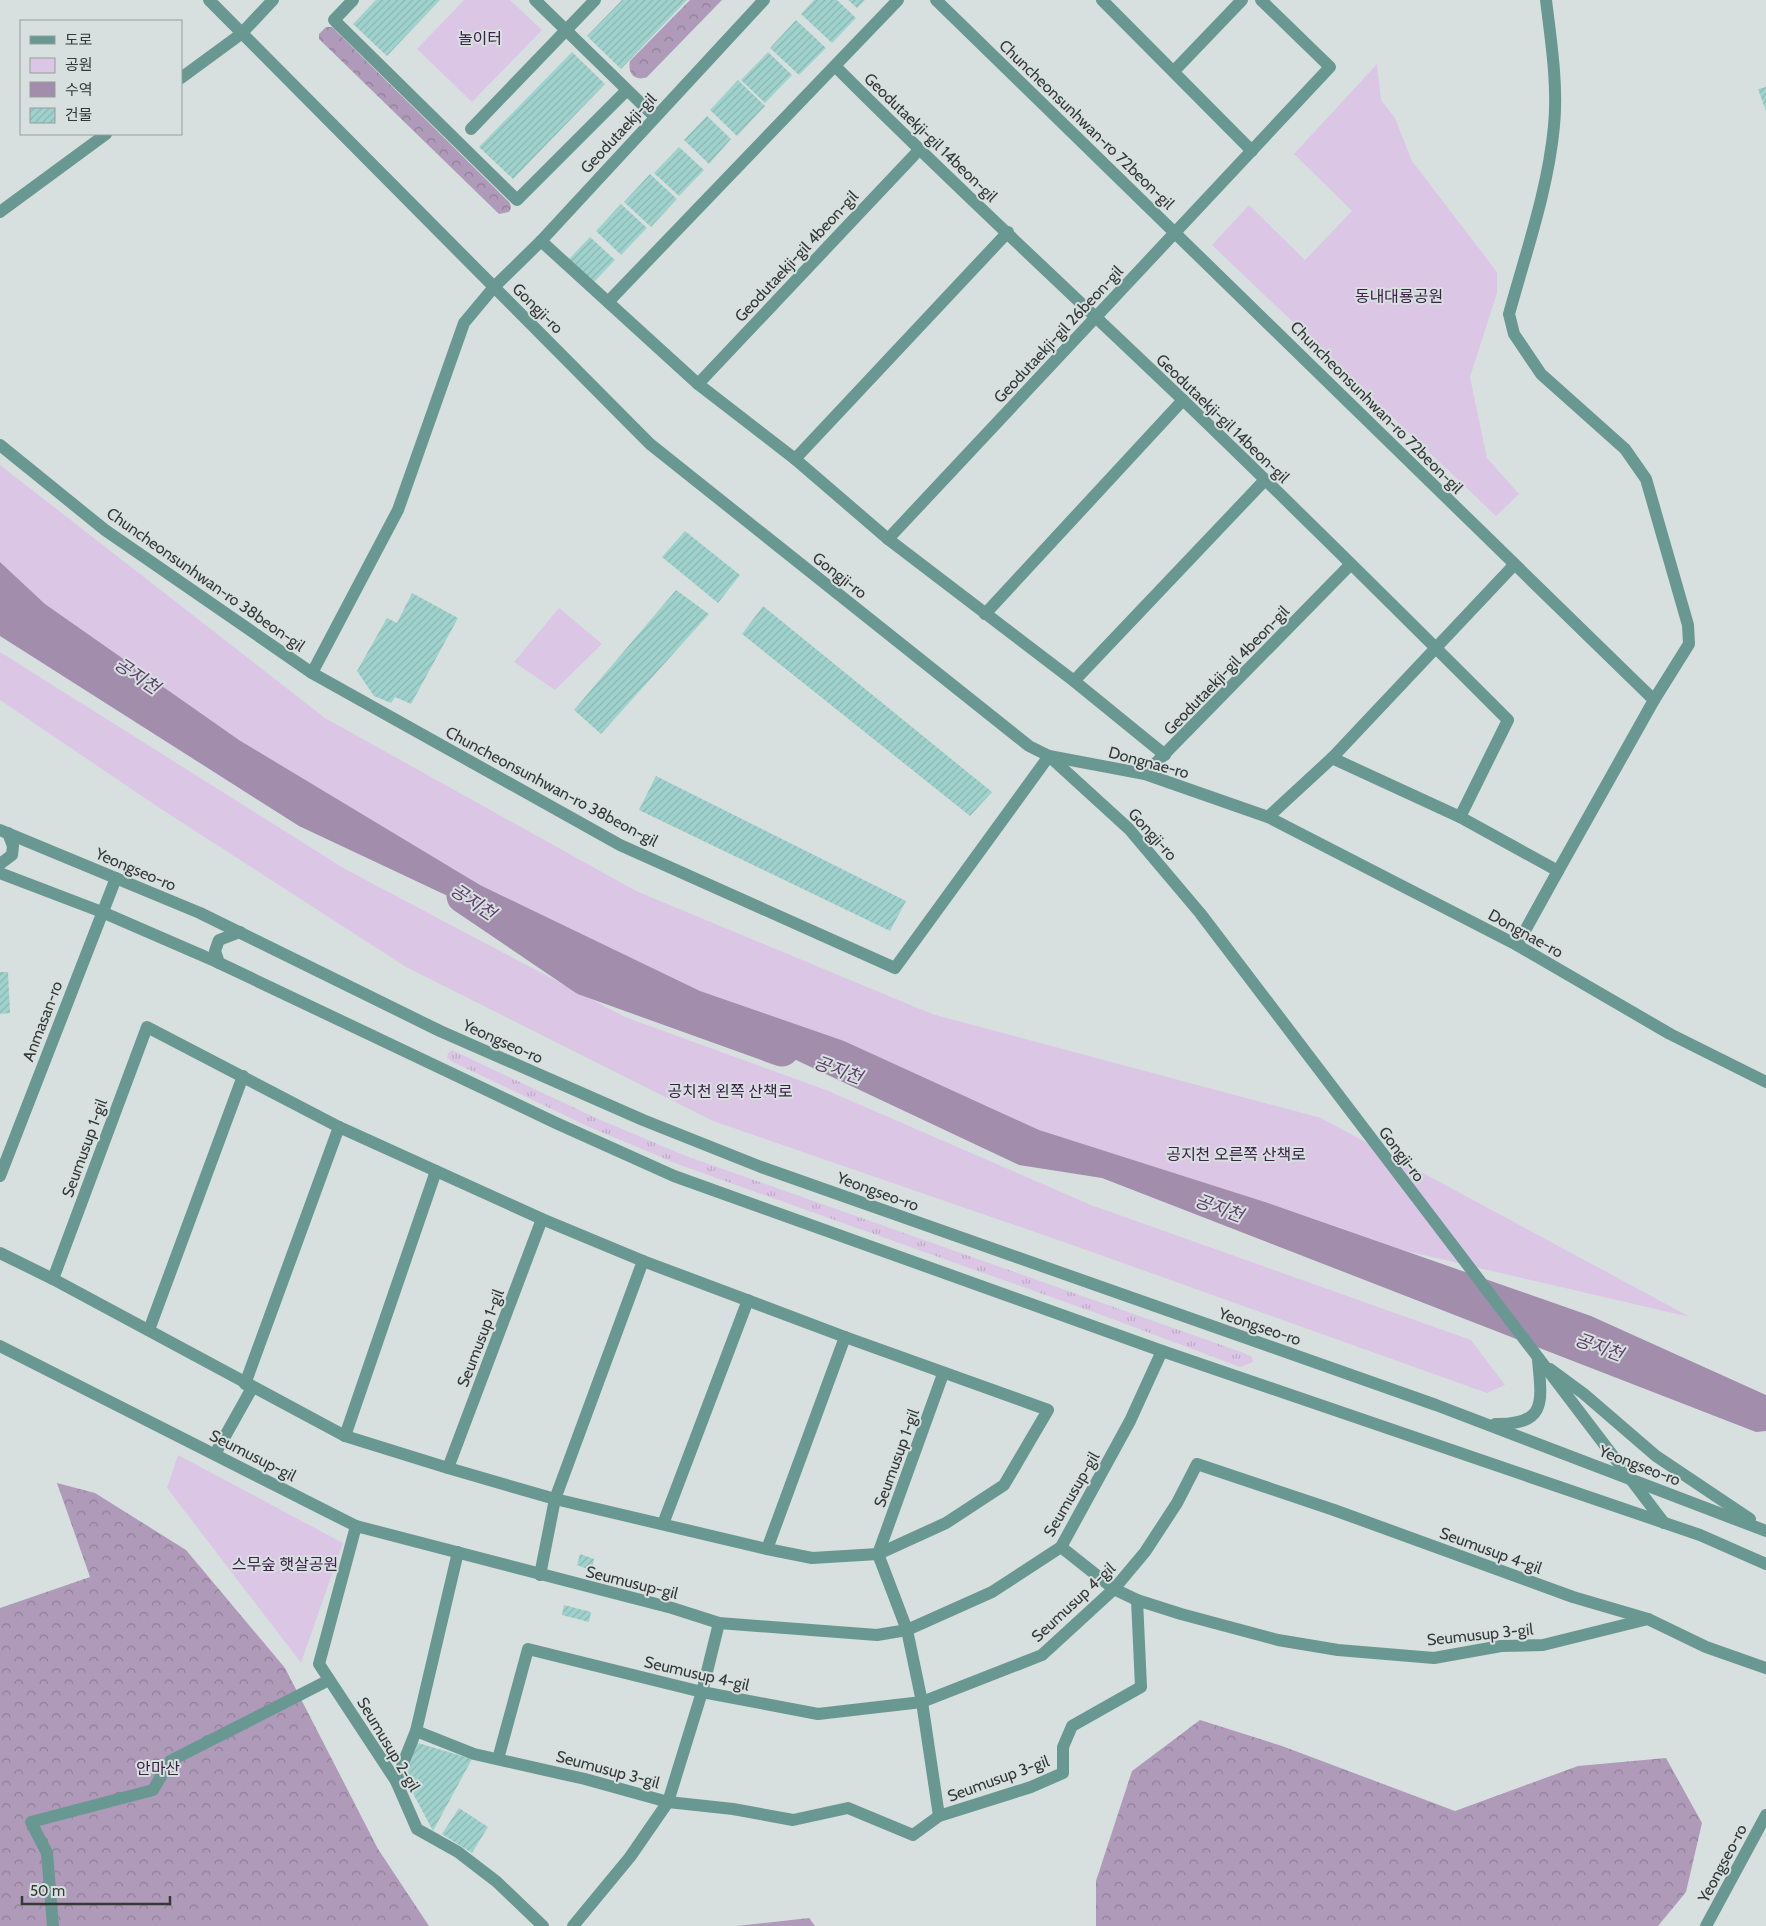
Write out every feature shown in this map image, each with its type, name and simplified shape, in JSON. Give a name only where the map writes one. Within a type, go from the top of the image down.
[{"type":"street","name":"Gongji-ro","points":[[209,0],[650,444],[1029,746],[1049,756],[1129,828],[1200,913],[1538,1360],[1562,1382],[1629,1478],[1664,1522]]},
{"type":"street","points":[[182,77],[241,34],[273,0]]},
{"type":"street","points":[[353,0],[334,20],[517,200],[627,90]]},
{"type":"street","points":[[535,0],[655,117]]},
{"type":"street","name":"Geodutaekji-gil","points":[[494,287],[541,241],[764,0]]},
{"type":"street","points":[[608,302],[898,0]]},
{"type":"street","name":"Chuncheonsunhwan-ro 72beon-gil","points":[[936,0],[1654,700]]},
{"type":"street","points":[[1102,0],[1252,151]]},
{"type":"street","points":[[1174,72],[1242,0]]},
{"type":"street","name":"Geodutaekji-gil 26beon-gil","points":[[888,539],[1095,317],[1177,233],[1330,67],[1261,0]]},
{"type":"street","points":[[1517,945],[1654,700],[1689,644],[1688,625],[1646,480],[1625,449],[1541,374],[1514,334],[1509,314],[1545,186],[1555,124],[1553,51],[1546,0]]},
{"type":"street","points":[[471,129],[566,30],[589,2]]},
{"type":"street","name":"Geodutaekji-gil 14beon-gil","points":[[835,66],[918,150],[1008,232],[1183,400],[1508,720],[1460,817]]},
{"type":"street","points":[[0,212],[105,135]]},
{"type":"street","name":"Geodutaekji-gil 4beon-gil","points":[[698,384],[918,150]]},
{"type":"street","points":[[795,459],[1008,232]]},
{"type":"street","name":"Geodutaekji-gil 4beon-gil","points":[[541,241],[698,384],[795,459],[888,539],[1074,681],[1165,755],[1350,565]]},
{"type":"street","name":"Gongji-ro","points":[[312,673],[398,510],[464,322],[494,287]]},
{"type":"street","points":[[985,614],[1183,400]]},
{"type":"street","name":"Chuncheonsunhwan-ro 38beon-gil","points":[[0,445],[105,530],[312,673],[620,845],[895,968],[1049,756]]},
{"type":"street","points":[[1074,681],[1264,481]]},
{"type":"street","points":[[1268,817],[1332,758],[1514,565]]},
{"type":"street","points":[[1145,774],[1165,755]]},
{"type":"street","name":"Dongnae-ro","points":[[1049,756],[1145,774],[1268,817],[1517,945],[1670,1034],[1766,1082]]},
{"type":"street","points":[[1332,758],[1460,817],[1558,871]]},
{"type":"street","points":[[0,864],[12,855],[13,846],[4,832]]},
{"type":"street","name":"Yeongseo-ro","points":[[4,832],[200,913],[440,1031],[643,1120],[734,1156],[1486,1424],[1766,1530]]},
{"type":"street","points":[[0,873],[102,912],[220,963],[556,1123],[674,1176],[1162,1351],[1664,1522],[1700,1535],[1766,1564]]},
{"type":"street","name":"Anmasan-ro","points":[[0,1176],[116,878]]},
{"type":"street","points":[[220,963],[215,951],[219,940],[240,932]]},
{"type":"street","name":"Seumusup 1-gil","points":[[147,1027],[339,1127],[542,1219],[643,1261],[943,1374],[1048,1410],[1004,1485],[946,1523],[878,1554],[812,1558],[555,1499],[345,1436],[248,1386],[53,1279],[147,1027]]},
{"type":"street","points":[[149,1330],[243,1076]]},
{"type":"street","points":[[215,1454],[248,1386],[339,1127]]},
{"type":"street","points":[[345,1436],[436,1172]]},
{"type":"street","name":"Seumusup 1-gil","points":[[448,1468],[542,1219]]},
{"type":"street","points":[[0,1253],[53,1279]]},
{"type":"street","points":[[540,1575],[555,1499],[643,1261]]},
{"type":"street","points":[[663,1524],[748,1300]]},
{"type":"street","points":[[767,1549],[845,1337]]},
{"type":"street","name":"Seumusup-gil","points":[[0,1346],[356,1526],[672,1608],[719,1623],[877,1635],[907,1630],[992,1592],[1061,1547],[1130,1421],[1162,1351]]},
{"type":"street","points":[[1486,1424],[1509,1424],[1527,1420],[1538,1411],[1541,1394],[1538,1360]]},
{"type":"street","name":"Seumusup 1-gil","points":[[878,1554],[943,1374]]},
{"type":"street","points":[[1562,1382],[1656,1456],[1766,1530]]},
{"type":"street","name":"Seumusup 4-gil","points":[[498,1759],[528,1649],[702,1692],[818,1714],[922,1702],[1042,1655],[1114,1589],[1145,1552],[1177,1503],[1197,1464],[1334,1510],[1573,1597],[1648,1619],[1706,1647],[1766,1668]]},
{"type":"street","name":"Seumusup 2-gil","points":[[356,1526],[319,1664],[396,1781],[417,1829],[458,1852],[497,1882],[543,1926]]},
{"type":"street","points":[[1061,1547],[1114,1589],[1137,1600]]},
{"type":"street","points":[[396,1781],[416,1731],[458,1552]]},
{"type":"street","points":[[878,1554],[907,1630],[922,1702],[940,1816]]},
{"type":"street","name":"Seumusup 3-gil","points":[[416,1731],[474,1754],[585,1778],[668,1802],[793,1820],[848,1808],[913,1835],[940,1816],[1031,1787],[1062,1772],[1063,1747],[1072,1726],[1142,1687],[1137,1600],[1278,1640],[1338,1650],[1434,1658],[1501,1646],[1543,1645],[1648,1619]]},
{"type":"street","points":[[574,1926],[630,1858],[668,1802],[702,1692],[719,1623]]},
{"type":"street","points":[[52,1926],[47,1854],[31,1822],[153,1790],[170,1760],[329,1680]]},
{"type":"street","name":"Yeongseo-ro","points":[[1706,1926],[1766,1814]]},
{"type":"green space","name":"놀이터","points":[[464,0],[510,0],[542,30],[472,102],[417,49]]},
{"type":"green space","points":[[690,0],[722,0],[647,77],[639,78],[633,75],[629,65],[630,61]]},
{"type":"green space","points":[[326,27],[332,27],[510,203],[511,208],[509,212],[499,214],[319,39],[319,34]]},
{"type":"green space","name":"동내대룡공원","points":[[1377,64],[1381,100],[1395,118],[1412,161],[1497,272],[1497,293],[1470,377],[1487,458],[1519,494],[1496,516],[1212,245],[1249,205],[1305,260],[1352,211],[1294,154]]},
{"type":"green space","name":"공지천 오른쪽 산책로","points":[[0,465],[325,718],[636,891],[932,1014],[1321,1118],[1690,1317],[1221,1208],[929,1102],[480,885],[239,740],[45,604],[0,562]]},
{"type":"green space","points":[[559,608],[602,644],[555,690],[514,662]]},
{"type":"green space","name":"공치천 왼쪽 산책로","points":[[0,652],[345,869],[625,1017],[826,1090],[1091,1205],[1471,1340],[1505,1385],[1487,1393],[1078,1247],[713,1121],[406,967],[158,807],[0,700]]},
{"type":"green space","points":[[452,1050],[596,1118],[686,1156],[1244,1353],[1252,1357],[1253,1362],[1240,1367],[1107,1317],[680,1165],[587,1126],[451,1061],[447,1058],[448,1053]]},
{"type":"green space","name":"스무숲 햇살공원","points":[[178,1455],[343,1543],[301,1663],[167,1488]]},
{"type":"green space","name":"안마산","points":[[57,1483],[95,1493],[186,1550],[285,1668],[378,1849],[429,1926],[0,1926],[0,1608],[90,1577]]},
{"type":"green space","points":[[1200,1720],[1282,1746],[1455,1811],[1578,1766],[1666,1758],[1702,1823],[1686,1892],[1658,1926],[1096,1926],[1096,1881],[1132,1771]]},
{"type":"green space","points":[[809,1918],[815,1926],[737,1926]]},
{"type":"water","points":[[0,562],[45,604],[239,740],[480,885],[700,991],[844,1041],[1039,1130],[1268,1203],[1591,1316],[1766,1395],[1766,1431],[1756,1432],[1102,1178],[1019,1165],[299,826],[0,636]]},
{"type":"building","points":[[376,0],[440,0],[387,56],[353,24]]},
{"type":"building","points":[[622,0],[687,0],[621,69],[587,36]]},
{"type":"building","points":[[814,0],[837,0],[856,18],[832,43],[801,14]]},
{"type":"building","points":[[848,0],[865,0],[857,8]]},
{"type":"building","points":[[796,20],[826,48],[799,75],[770,48]]},
{"type":"building","points":[[572,52],[605,84],[513,179],[479,147]]},
{"type":"building","points":[[768,52],[792,75],[765,103],[741,80]]},
{"type":"building","points":[[738,80],[765,106],[737,136],[710,110]]},
{"type":"building","points":[[1766,87],[1766,111],[1758,89]]},
{"type":"building","points":[[707,116],[731,139],[709,164],[684,140]]},
{"type":"building","points":[[679,147],[704,170],[679,196],[654,173]]},
{"type":"building","points":[[650,174],[677,199],[651,227],[624,202]]},
{"type":"building","points":[[621,204],[647,228],[621,255],[596,231]]},
{"type":"building","points":[[590,237],[615,260],[594,282],[569,259]]},
{"type":"building","points":[[685,531],[740,575],[718,603],[662,557]]},
{"type":"building","points":[[676,590],[709,614],[601,734],[574,710]]},
{"type":"building","points":[[412,593],[458,618],[411,704],[395,697],[391,703],[374,696],[357,671],[387,618],[397,623]]},
{"type":"building","points":[[763,606],[992,792],[970,816],[742,634]]},
{"type":"building","points":[[656,776],[906,901],[890,931],[639,810]]},
{"type":"building","points":[[0,972],[8,972],[10,1013],[0,1014]]},
{"type":"building","points":[[580,1554],[594,1559],[592,1571],[577,1565]]},
{"type":"building","points":[[564,1605],[591,1612],[589,1622],[562,1615]]},
{"type":"building","points":[[408,1740],[472,1759],[433,1831],[407,1782]]},
{"type":"building","points":[[459,1808],[488,1827],[472,1853],[442,1834]]},
{"type":"waterway","name":"공지천","points":[[464,896],[585,978],[782,1049]]}]
